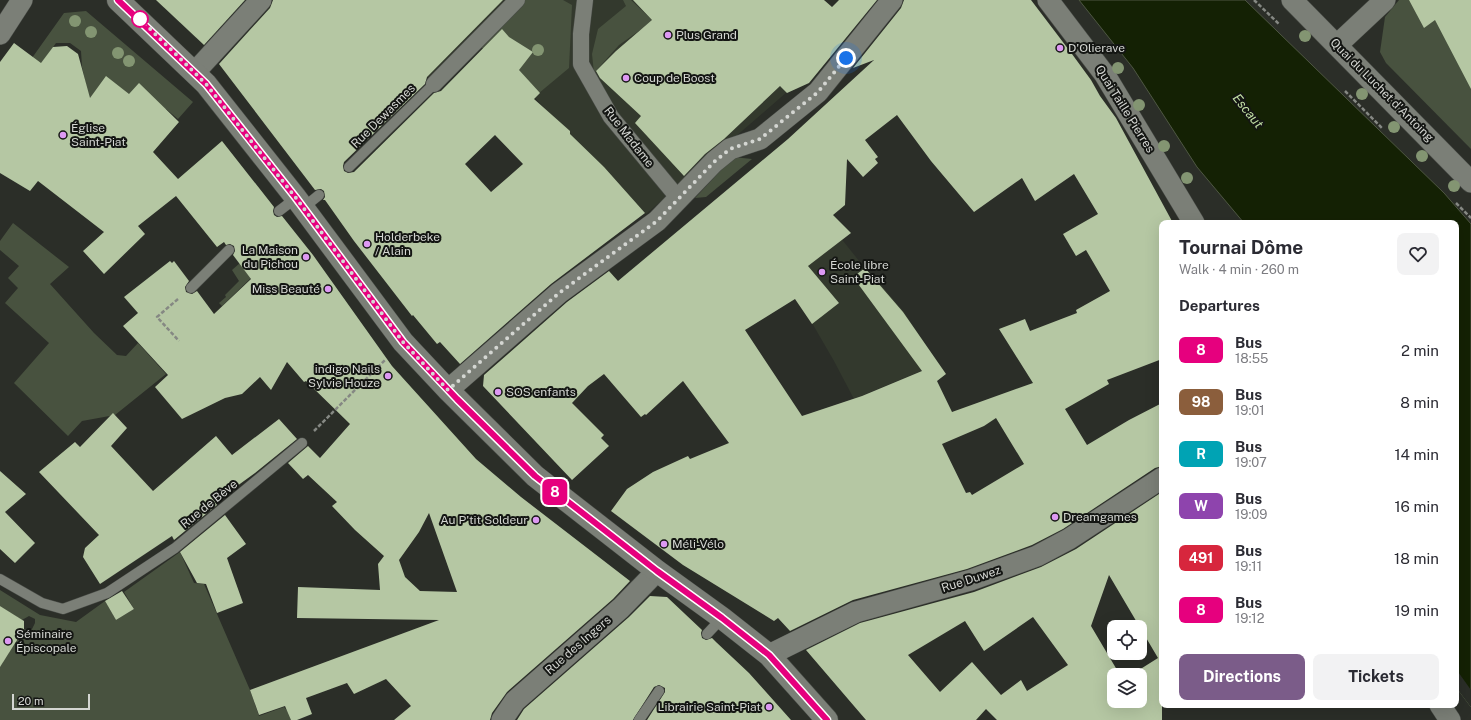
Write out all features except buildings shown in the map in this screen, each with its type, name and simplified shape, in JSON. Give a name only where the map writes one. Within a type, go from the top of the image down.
[{"type":"street","points":[[0,34],[22,0]]},
{"type":"street","points":[[118,0],[195,72],[306,200],[403,342],[448,390],[535,476],[657,571],[722,618],[769,655],[827,720]]},
{"type":"street","points":[[195,72],[261,0]]},
{"type":"street","points":[[434,84],[517,0]]},
{"type":"street","name":"Rue Madame","points":[[585,0],[581,34],[581,64],[611,117],[679,199]]},
{"type":"street","points":[[448,390],[559,293],[657,221],[714,162],[730,149],[760,139],[818,92],[892,0]]},
{"type":"street","name":"Quai Taille Pierres","points":[[1048,0],[1105,75],[1192,220]]},
{"type":"street","name":"Quai du Luchet d'Antoing","points":[[1292,0],[1471,182]]},
{"type":"street","points":[[1337,45],[1385,0]]},
{"type":"street","name":"Rue Duwez","points":[[769,655],[856,612],[971,580],[1037,556],[1069,539],[1159,480]]},
{"type":"street","name":"Rue des Ingers","points":[[502,720],[515,701],[621,608],[657,571]]},
{"type":"street","points":[[1442,708],[1450,720]]},
{"type":"lane","name":"Rue Dewasmes","points":[[349,167],[434,84]]},
{"type":"lane","points":[[279,212],[306,200]]},
{"type":"lane","points":[[190,288],[229,250]]},
{"type":"lane","name":"Rue de Bève","points":[[0,579],[42,603],[63,609],[108,594],[175,548],[302,444]]},
{"type":"lane","points":[[707,634],[722,618]]},
{"type":"lane","points":[[639,720],[659,691]]},
{"type":"path","points":[[179,341],[157,317],[190,288]]},
{"type":"path","points":[[302,444],[403,342]]},
{"type":"shaded area","points":[[351,0],[783,0],[775,66],[798,88],[787,92],[646,214],[535,98],[539,93],[481,47],[440,89]]},
{"type":"shaded area","points":[[525,0],[563,0],[572,5],[569,68],[539,93],[481,47]]},
{"type":"shaded area","points":[[623,0],[631,0],[653,21],[619,45],[594,73],[592,54],[598,29],[626,6]]},
{"type":"shaded area","points":[[1399,0],[1471,0],[1471,149],[1386,63],[1380,52],[1385,17]]},
{"type":"shaded area","points":[[86,11],[193,102],[178,119],[166,109],[91,107],[82,67],[81,51],[70,43],[56,43],[38,68],[27,65],[64,13]]},
{"type":"shaded area","name":"École libre Saint-Piat","points":[[773,153],[879,286],[881,285],[904,312],[938,364],[854,399],[812,323]]},
{"type":"shaded area","points":[[733,157],[752,159],[706,197],[695,198]]},
{"type":"shaded area","points":[[13,223],[69,267],[50,284],[94,333],[117,355],[126,356],[138,343],[166,374],[115,415],[82,421],[68,436],[14,383],[49,343],[5,303],[18,288],[8,278],[19,266],[0,250],[0,241]]},
{"type":"shaded area","points":[[240,263],[251,278],[222,306],[219,303],[239,281],[232,270]]},
{"type":"shaded area","points":[[180,552],[194,583],[204,584],[250,690],[259,716],[284,707],[296,720],[0,720],[0,652],[24,629],[29,631],[32,629],[35,619],[29,616],[22,620],[0,606],[0,590],[40,615],[76,622],[105,601],[116,620],[134,609],[124,592]]},
{"type":"water","name":"Escaut","points":[[1079,0],[1245,0],[1444,193],[1471,224],[1471,707],[1459,691],[1459,220],[1241,220],[1197,167],[1133,68]]},
{"type":"pier","points":[[1459,673],[1471,690],[1471,707],[1459,691]]},
{"type":"bus line","name":"8","points":[[118,0],[139,18],[206,84],[296,198],[403,342],[457,399],[535,476],[657,571],[722,618],[769,655],[827,720]]},
{"type":"place","name":"Plus Grand","points":[[668,35]]},
{"type":"place","name":"D'Olierave","points":[[1060,48]]},
{"type":"place","name":"Coup de Boost","points":[[626,78]]},
{"type":"place","name":"Église Saint-Piat","points":[[63,135]]},
{"type":"place","name":"Holderbeke / Alain","points":[[367,244]]},
{"type":"place","name":"La Maison du Pichou","points":[[306,257]]},
{"type":"place","name":"École libre Saint-Piat","points":[[822,272]]},
{"type":"place","name":"Miss Beauté","points":[[328,289]]},
{"type":"place","name":"indigo Nails Sylvie Houze","points":[[388,376]]},
{"type":"place","name":"SOS enfants","points":[[498,392]]},
{"type":"place","name":"Dreamgames","points":[[1055,517]]},
{"type":"place","name":"Au P'tit Soldeur","points":[[536,520]]},
{"type":"place","name":"Méli-Vélo","points":[[664,544]]},
{"type":"place","name":"Séminaire Épiscopale","points":[[8,641]]},
{"type":"place","name":"Librairie Saint-Piat","points":[[769,707]]},
{"type":"route","points":[[140,19],[206,84],[296,198],[403,342],[448,390],[559,293],[657,221],[714,162],[730,149],[747,142],[760,139],[818,92],[846,58]]}]
